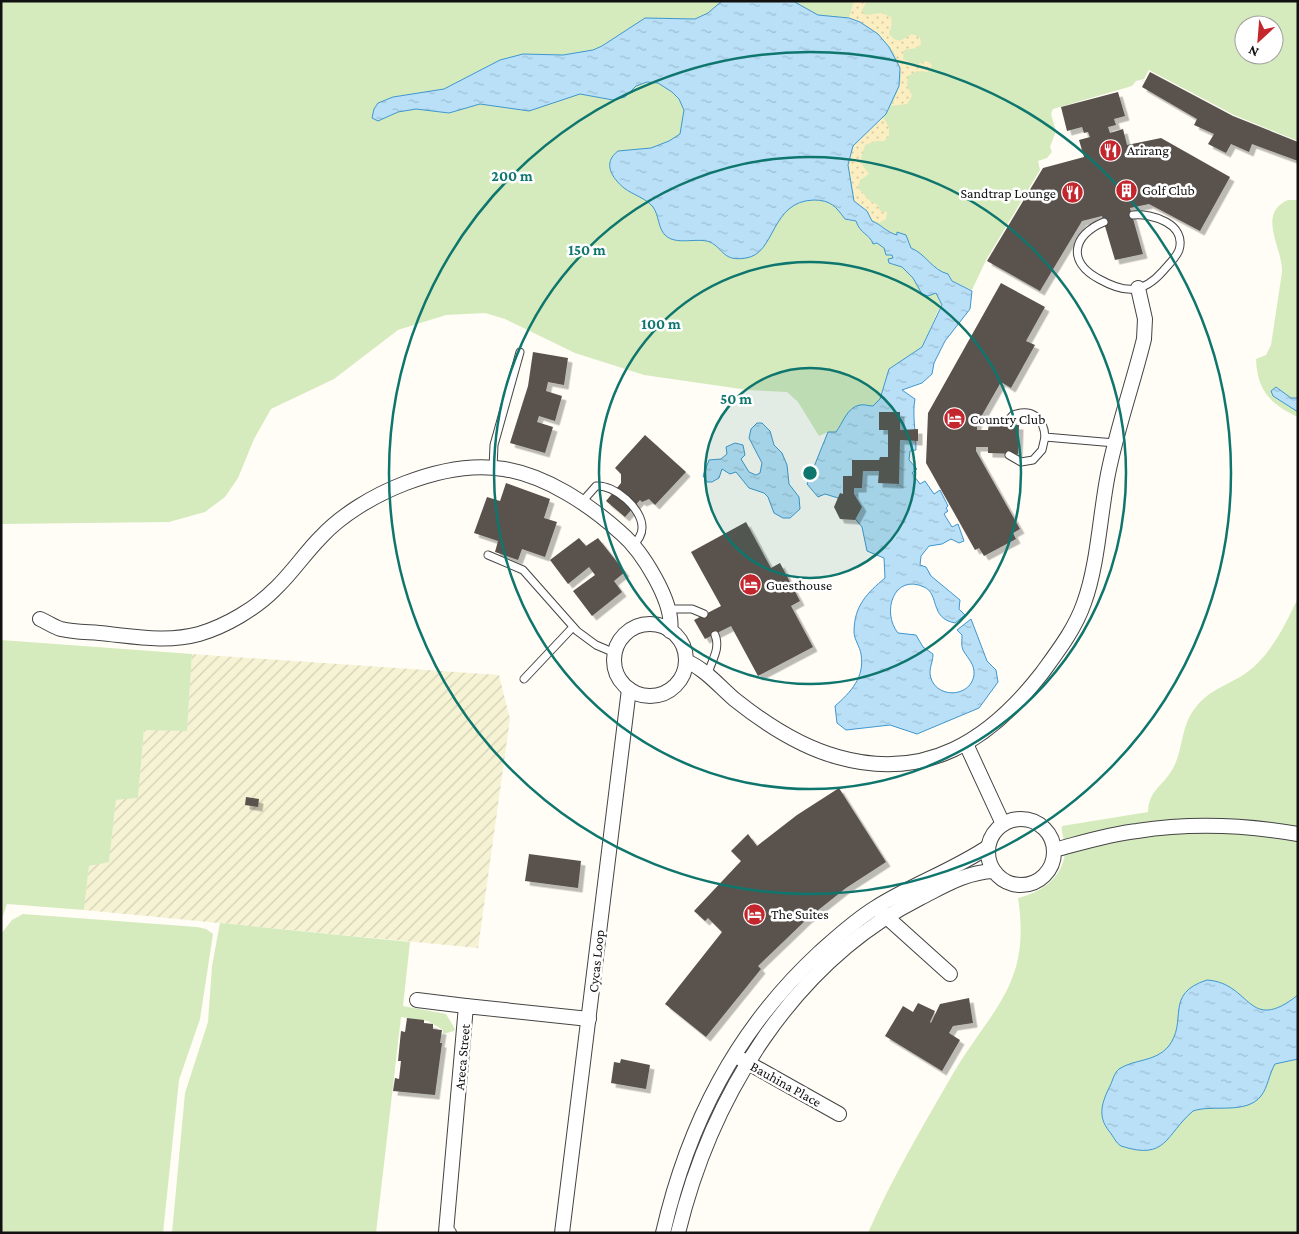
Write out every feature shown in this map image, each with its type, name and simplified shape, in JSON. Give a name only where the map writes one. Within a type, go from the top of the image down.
[{"type":"street","points":[[686,661],[708,674],[758,717],[808,746],[840,758],[875,764],[903,764],[945,755],[966,744],[1002,718],[1050,662],[1079,615],[1089,587],[1108,472],[1144,339],[1145,319],[1138,288]]},
{"type":"street","points":[[40,619],[60,629],[161,640],[199,634],[235,618],[259,603],[285,579],[321,536],[344,517],[375,496],[432,475],[455,470],[493,468],[535,478],[581,503],[610,523],[633,546],[648,566],[669,609],[670,631]]},
{"type":"street","points":[[640,626],[661,626],[670,631],[684,650],[686,661],[684,672],[679,682],[661,694],[650,696],[629,689],[617,675],[615,653],[622,637],[640,626]]},
{"type":"street","name":"Cycas Loop","points":[[562,1233],[629,689]]},
{"type":"street","points":[[966,744],[1003,824]]},
{"type":"street","points":[[1025,819],[1036,822],[1045,829],[1051,839],[1054,850],[1049,870],[1032,883],[1011,883],[1001,878],[994,871],[988,856],[988,847],[991,838],[1003,824],[1025,819]]},
{"type":"street","points":[[1054,850],[1136,831],[1178,827],[1244,828],[1298,834]]},
{"type":"street","points":[[678,1233],[704,1150],[748,1063],[772,1026],[808,984],[849,946],[881,912],[988,847]]},
{"type":"street","points":[[663,1233],[679,1174],[695,1129],[733,1055],[757,1021],[791,980],[844,931],[881,912],[962,877],[994,871]]},
{"type":"street","points":[[881,912],[950,974]]},
{"type":"street","points":[[417,1000],[466,1006]]},
{"type":"street","name":"Areca Street","points":[[447,1233],[466,1006],[589,1019]]},
{"type":"street","name":"Bauhina Place","points":[[733,1055],[839,1114]]},
{"type":"lane","points":[[1104,222],[1086,230],[1078,247],[1078,261],[1086,272],[1114,287],[1121,290],[1138,288],[1155,280],[1173,259],[1180,246],[1179,236],[1168,222],[1150,215],[1133,215]]},
{"type":"lane","points":[[493,468],[494,446],[520,352]]},
{"type":"lane","points":[[1006,423],[1014,415],[1030,413],[1039,418],[1043,423],[1046,437],[1042,450],[1033,460],[1021,462],[1009,454]]},
{"type":"lane","points":[[1046,437],[1116,443]]},
{"type":"lane","points":[[581,503],[596,486],[606,486],[614,491],[633,507],[641,521],[641,534],[633,546]]},
{"type":"lane","points":[[488,555],[523,570],[573,627],[596,645],[615,653]]},
{"type":"lane","points":[[669,609],[692,609],[704,614]]},
{"type":"lane","points":[[524,679],[573,627]]},
{"type":"lane","points":[[708,674],[717,651],[718,642],[716,635]]},
{"type":"shaded area","points":[[192,654],[499,675],[510,719],[478,948],[84,910],[89,866],[109,861],[116,800],[138,798],[144,730],[187,730]]},
{"type":"green space","points":[[1,1],[1298,1],[1298,141],[1234,115],[1149,70],[1144,79],[1136,81],[1132,86],[1053,109],[1051,114],[1056,131],[1050,147],[1052,152],[1047,158],[1038,161],[1040,170],[986,260],[972,290],[952,281],[949,275],[937,271],[933,265],[913,278],[922,294],[927,296],[936,293],[942,302],[922,347],[889,369],[880,399],[873,406],[862,405],[852,409],[836,432],[828,432],[819,436],[798,402],[787,392],[748,390],[644,375],[575,353],[505,319],[485,313],[446,315],[398,330],[334,379],[271,409],[254,439],[238,478],[225,497],[205,512],[169,522],[1,524]]},
{"type":"green space","points":[[1288,200],[1298,200],[1298,417],[1280,407],[1267,395],[1259,379],[1256,359],[1266,355],[1271,345],[1282,272],[1272,223],[1274,214],[1279,206]]},
{"type":"green space","points":[[1298,598],[1298,1233],[868,1233],[896,1174],[928,1117],[965,1055],[1004,996],[1013,976],[1019,954],[1021,928],[1018,898],[1045,886],[1058,873],[1065,855],[1062,826],[1148,812],[1153,794],[1168,776],[1176,762],[1191,714],[1201,701],[1213,691],[1240,677],[1255,666],[1270,648]]},
{"type":"green space","points":[[1,640],[192,654],[187,731],[144,730],[138,798],[116,800],[109,862],[89,866],[84,910],[7,904],[1,921]]},
{"type":"green space","points":[[23,914],[197,927],[206,929],[213,934],[200,1019],[179,1080],[163,1233],[1,1233],[1,934],[12,920]]},
{"type":"green space","points":[[220,923],[410,942],[403,1006],[446,1014],[455,1029],[443,1034],[443,1030],[428,1021],[401,1017],[376,1233],[172,1233],[185,1093],[208,1022],[212,966]]},
{"type":"sand","points":[[854,1],[867,1],[862,10],[865,15],[882,13],[891,17],[892,23],[889,34],[894,39],[900,41],[912,34],[920,37],[921,44],[917,48],[904,50],[903,59],[915,65],[927,61],[932,65],[927,72],[917,71],[908,76],[907,85],[912,96],[907,104],[891,106],[900,84],[900,66],[891,48],[884,40],[867,27],[849,18]]},
{"type":"sand","points":[[883,117],[889,127],[889,136],[884,141],[876,141],[865,145],[860,162],[869,174],[860,180],[858,188],[870,201],[878,205],[880,211],[887,212],[886,219],[879,223],[872,220],[866,210],[854,201],[848,165],[851,151],[857,140]]},
{"type":"water","points":[[722,1],[793,1],[818,15],[849,18],[860,22],[878,34],[889,47],[900,68],[899,86],[886,114],[853,146],[848,165],[854,201],[867,211],[872,221],[893,234],[897,235],[897,232],[906,235],[911,248],[942,272],[948,274],[952,281],[972,291],[970,309],[945,341],[934,363],[932,374],[922,383],[902,390],[915,399],[916,450],[910,451],[909,460],[917,469],[912,473],[920,484],[925,481],[934,494],[940,490],[948,506],[946,508],[948,511],[944,514],[952,527],[958,524],[964,541],[959,543],[951,539],[942,544],[929,546],[921,556],[920,565],[926,567],[931,576],[960,600],[959,609],[965,615],[955,623],[947,620],[938,611],[929,590],[914,584],[905,585],[898,590],[893,597],[891,615],[898,633],[916,635],[923,647],[933,654],[930,670],[932,681],[936,687],[948,693],[962,691],[972,682],[974,671],[962,648],[962,635],[957,630],[971,619],[987,661],[996,670],[998,682],[979,708],[917,734],[890,725],[846,730],[837,723],[835,706],[856,683],[861,670],[861,654],[854,632],[856,615],[867,595],[885,578],[884,558],[867,551],[862,527],[838,498],[825,494],[818,497],[807,484],[828,432],[836,432],[849,412],[856,406],[873,406],[880,399],[889,369],[922,347],[942,305],[936,293],[928,296],[922,294],[913,278],[902,267],[889,263],[888,259],[893,258],[892,255],[886,255],[884,248],[877,243],[873,244],[870,238],[860,229],[856,221],[845,219],[836,208],[825,201],[814,200],[800,203],[789,209],[781,218],[763,247],[756,254],[746,258],[728,257],[710,242],[699,240],[681,241],[665,235],[653,207],[620,184],[610,170],[610,160],[618,151],[651,148],[669,141],[680,134],[684,110],[679,99],[658,83],[647,82],[636,86],[625,97],[613,100],[580,94],[529,111],[480,104],[449,113],[416,109],[398,112],[378,121],[372,118],[378,103],[393,97],[444,89],[500,60],[523,54],[563,55],[593,50],[645,18],[695,19],[708,13]]},
{"type":"water","points":[[1276,387],[1291,398],[1298,398],[1298,412],[1273,396],[1271,391]]},
{"type":"water","points":[[757,423],[762,423],[770,431],[774,445],[782,453],[787,465],[789,484],[799,497],[800,509],[790,518],[783,518],[774,513],[768,497],[764,493],[749,488],[736,472],[730,474],[722,469],[719,478],[712,482],[707,482],[703,476],[709,460],[721,459],[727,454],[726,447],[735,443],[743,445],[745,455],[741,459],[749,472],[756,475],[760,473],[762,463],[749,438],[751,429]]},
{"type":"water","points":[[1207,980],[1222,983],[1233,989],[1250,1004],[1259,1009],[1269,1010],[1281,1006],[1298,995],[1298,1059],[1275,1064],[1267,1085],[1255,1102],[1238,1107],[1193,1111],[1170,1137],[1157,1148],[1136,1150],[1121,1146],[1105,1125],[1102,1114],[1105,1098],[1115,1075],[1119,1069],[1131,1063],[1151,1058],[1168,1047],[1177,1028],[1181,1000],[1185,993]]},
{"type":"building","points":[[1150,72],[1233,116],[1298,142],[1298,161],[1252,144],[1249,152],[1231,144],[1226,153],[1208,144],[1214,134],[1194,125],[1197,119],[1142,87]]},
{"type":"building","name":"Golf Club","points":[[1118,92],[1125,116],[1114,119],[1116,125],[1108,127],[1110,133],[1123,129],[1127,145],[1161,138],[1230,177],[1200,231],[1149,204],[1130,208],[1143,254],[1115,260],[1102,216],[1082,221],[1040,291],[987,261],[1043,168],[1084,157],[1079,140],[1090,137],[1088,132],[1084,133],[1082,127],[1067,131],[1061,107]]},
{"type":"building","name":"Country Club","points":[[1001,283],[1045,307],[1026,341],[1035,345],[1011,388],[1001,382],[977,424],[977,430],[988,430],[989,424],[1019,425],[1018,454],[988,453],[988,447],[976,447],[976,451],[1020,529],[1013,533],[1016,539],[984,556],[979,548],[975,550],[926,463],[928,413]]},
{"type":"building","points":[[533,352],[568,358],[564,385],[548,382],[546,391],[562,396],[555,421],[539,416],[537,422],[553,427],[545,453],[510,443],[528,386]]},
{"type":"building","points":[[879,412],[900,412],[900,430],[918,429],[918,441],[900,440],[899,484],[878,483],[879,471],[863,471],[862,488],[854,488],[854,494],[862,507],[855,520],[840,519],[834,507],[840,493],[843,494],[843,476],[852,476],[852,460],[879,460],[880,457],[888,457],[888,430],[879,430]]},
{"type":"building","points":[[645,435],[686,472],[655,505],[649,499],[642,502],[640,500],[625,517],[606,501],[621,483],[621,474],[615,468]]},
{"type":"building","points":[[506,483],[550,499],[544,518],[557,522],[545,557],[522,549],[518,560],[495,552],[498,541],[474,533],[487,497],[500,501]]},
{"type":"building","name":"Guesthouse","points":[[746,522],[771,568],[780,563],[800,601],[791,606],[813,647],[758,676],[731,626],[705,639],[694,620],[721,606],[691,552]]},
{"type":"building","points":[[579,538],[586,546],[598,538],[625,572],[614,581],[622,592],[592,616],[573,591],[595,575],[589,567],[568,584],[550,560]]},
{"type":"building","name":"The Suites","points":[[839,788],[886,862],[846,888],[807,919],[758,966],[761,969],[706,1037],[665,1004],[722,932],[708,918],[705,921],[694,911],[741,861],[731,851],[748,834],[757,846],[797,815]]},
{"type":"building","points":[[246,797],[259,799],[258,807],[245,805]]},
{"type":"building","points":[[529,854],[581,861],[578,888],[525,881]]},
{"type":"building","points":[[969,998],[973,1023],[953,1026],[949,1033],[960,1040],[942,1071],[885,1036],[903,1006],[913,1012],[918,1003],[935,1011],[931,1023],[940,1004]]},
{"type":"building","points":[[407,1018],[424,1020],[424,1023],[433,1024],[433,1029],[442,1030],[435,1095],[393,1091],[395,1078],[399,1079],[401,1061],[398,1061],[401,1031],[405,1032]]},
{"type":"building","points":[[621,1059],[650,1065],[646,1089],[611,1083],[614,1062],[620,1063]]},
{"type":"place","name":"Arirang","points":[[1111,150]]},
{"type":"place","name":"Golf Club","points":[[1126,190]]},
{"type":"place","name":"Sandtrap Lounge","points":[[1072,193]]},
{"type":"place","name":"Country Club","points":[[954,419]]},
{"type":"place","name":"Guesthouse","points":[[750,585]]},
{"type":"place","name":"The Suites","points":[[755,914]]}]
